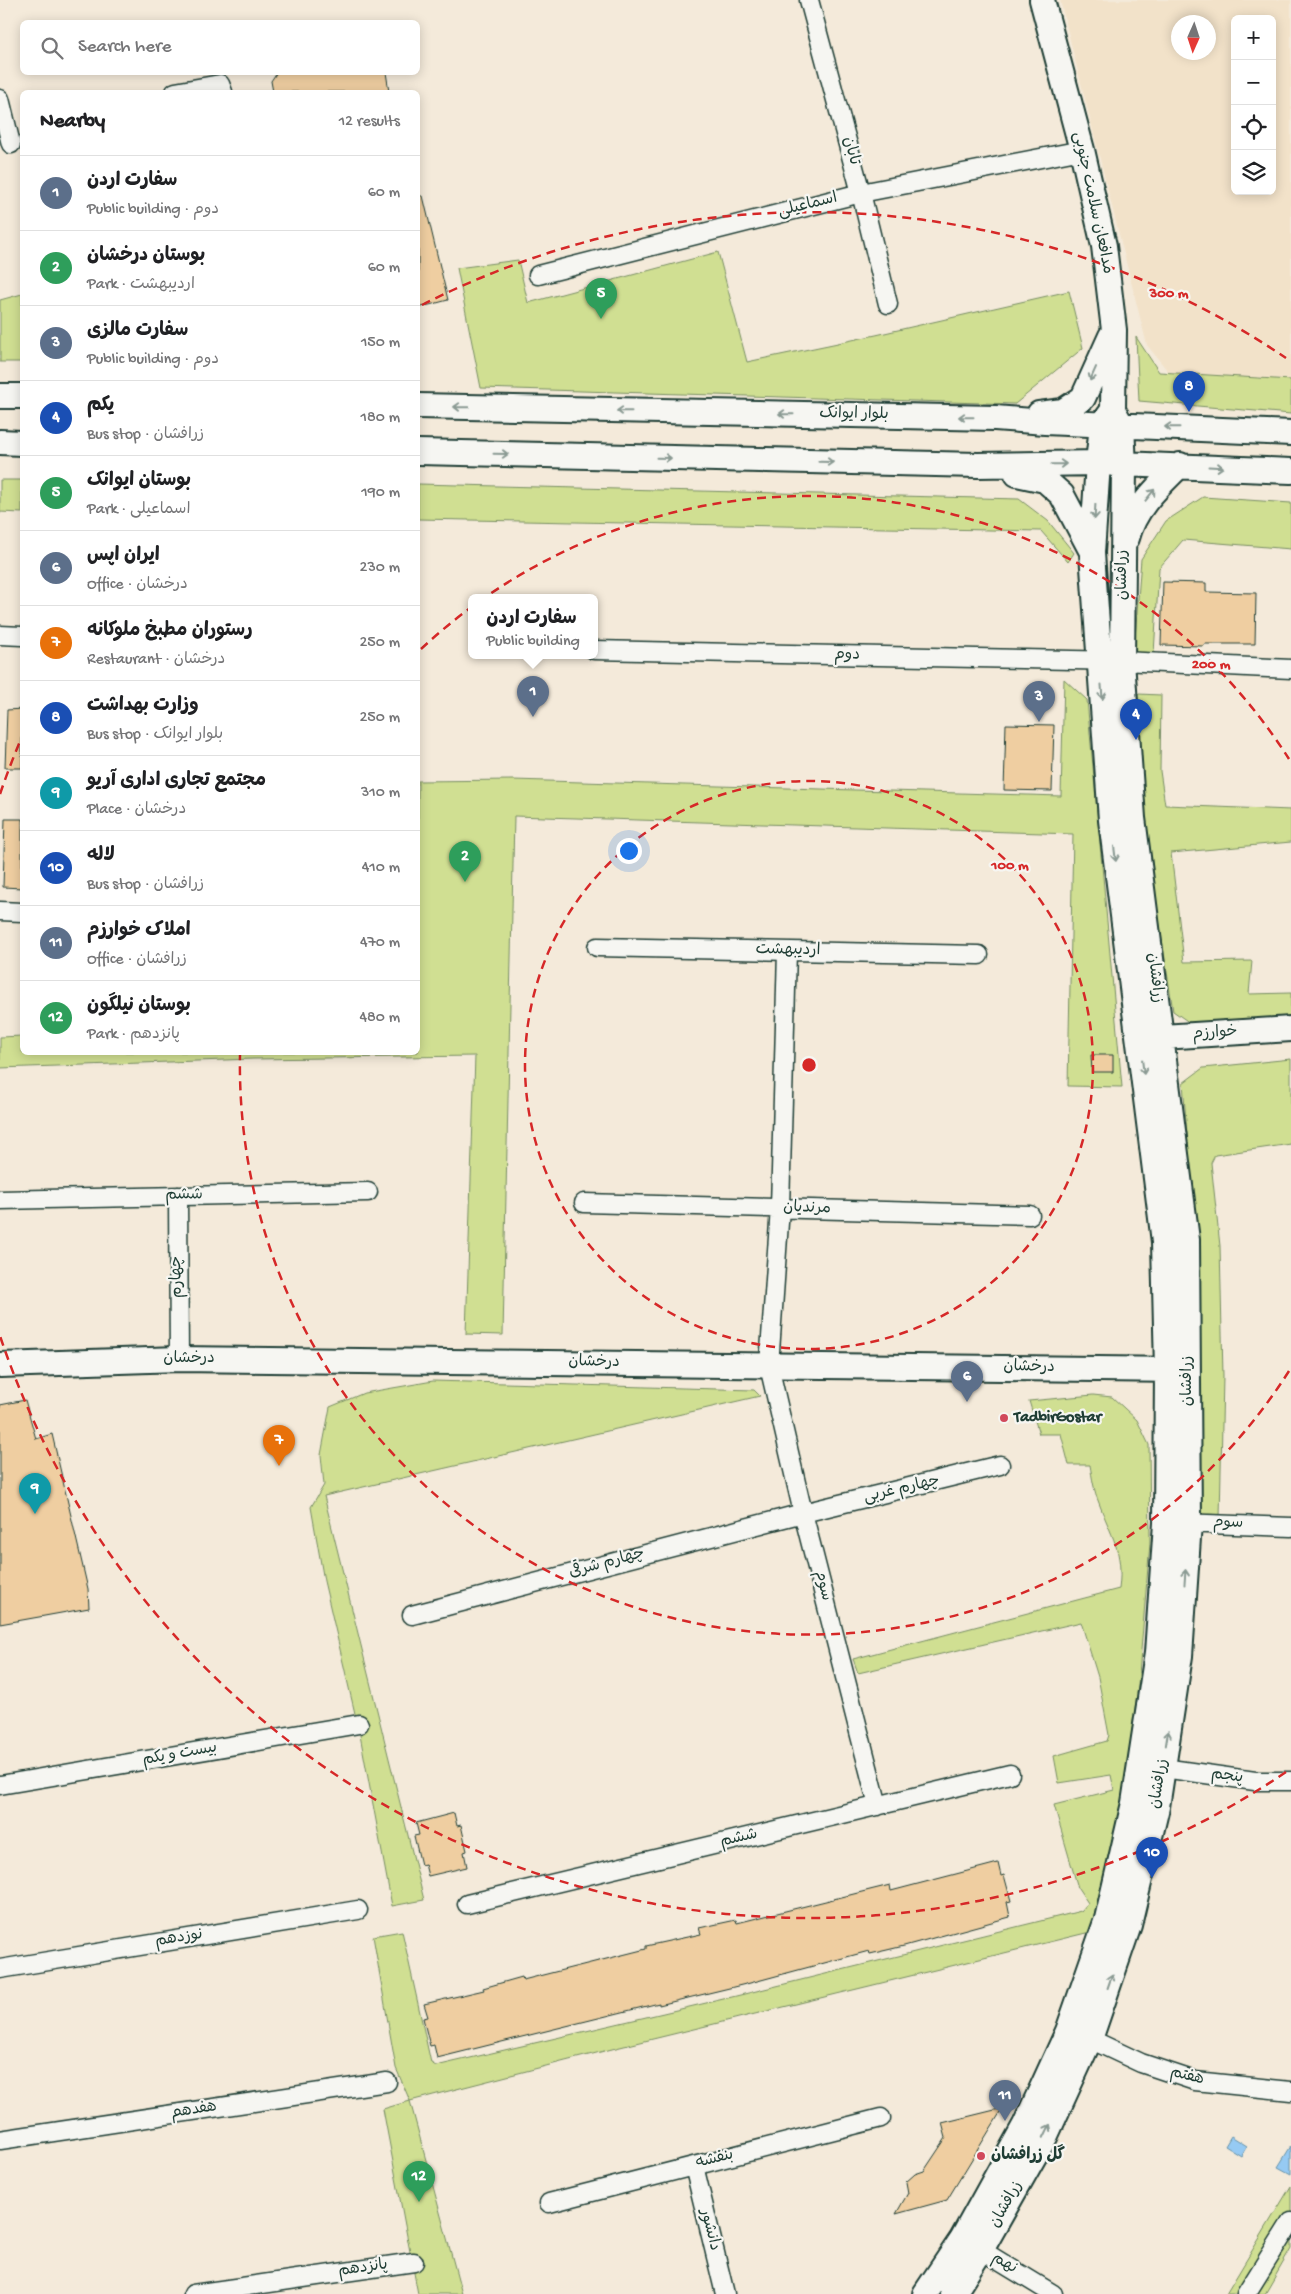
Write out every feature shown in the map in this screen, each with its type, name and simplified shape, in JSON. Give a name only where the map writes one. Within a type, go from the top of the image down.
[{"type":"street","name":"تابان","points":[[809,0],[861,193],[888,304]]},
{"type":"street","name":"مدافعان سلامت جنوبی","points":[[1042,0],[1082,150],[1104,246],[1114,330],[1112,420]]},
{"type":"street","points":[[186,90],[220,84],[222,90]]},
{"type":"street","points":[[0,99],[11,144]]},
{"type":"street","name":"اسماعیلی","points":[[538,276],[861,193],[1082,150]]},
{"type":"street","points":[[995,418],[1063,411],[1083,398],[1114,330]]},
{"type":"street","points":[[0,396],[20,396]]},
{"type":"street","name":"بلوار ایوانک","points":[[420,406],[1112,420],[1291,433]]},
{"type":"street","name":"زرافشان","points":[[1111,661],[1092,553],[1098,463],[1112,420]]},
{"type":"street","name":"زرافشان","points":[[953,2294],[981,2250],[1046,2135],[1090,2039],[1129,1925],[1157,1807],[1180,1656],[1177,1523],[1177,1370],[1164,1242],[1150,1038],[1111,820],[1111,661],[1123,554],[1124,466],[1112,420]]},
{"type":"street","points":[[0,442],[20,443]]},
{"type":"street","points":[[420,452],[978,465],[1098,463],[1124,466],[1180,465],[1291,471]]},
{"type":"street","points":[[978,465],[1045,480],[1062,495],[1092,553]]},
{"type":"street","points":[[1123,554],[1131,524],[1150,494],[1180,465]]},
{"type":"street","points":[[0,636],[20,636]]},
{"type":"street","name":"دوم","points":[[598,650],[1111,661],[1291,669]]},
{"type":"street","points":[[0,911],[20,912]]},
{"type":"street","name":"اردیبهشت","points":[[597,947],[980,955]]},
{"type":"street","name":"سوم","points":[[787,951],[780,1208],[769,1366],[803,1513],[878,1806]]},
{"type":"street","name":"خوارزم","points":[[1150,1038],[1291,1029]]},
{"type":"street","name":"ششم","points":[[0,1200],[368,1192]]},
{"type":"street","name":"چهارم","points":[[178,1196],[179,1359]]},
{"type":"street","name":"مرنديان","points":[[584,1203],[1030,1215]]},
{"type":"street","name":"درخشان","points":[[0,1365],[179,1359],[1177,1370]]},
{"type":"street","name":"چهارم غربی","points":[[803,1513],[1000,1465]]},
{"type":"street","name":"چهارم شرقی","points":[[412,1615],[803,1513]]},
{"type":"street","name":"زرافشان","points":[[925,2294],[962,2239],[1025,2125],[1068,2031],[1107,1919],[1134,1803],[1177,1523]]},
{"type":"street","name":"سوم","points":[[1177,1523],[1291,1527]]},
{"type":"street","name":"بیست و یکم","points":[[0,1785],[359,1724]]},
{"type":"street","name":"پنجم","points":[[1163,1768],[1255,1781],[1291,1781]]},
{"type":"street","name":"ششم","points":[[467,1904],[1010,1774]]},
{"type":"street","name":"نوزدهم","points":[[0,1969],[358,1910]]},
{"type":"street","name":"هفتم","points":[[1090,2039],[1141,2063],[1195,2081],[1291,2091]]},
{"type":"street","name":"هفدهم","points":[[0,2140],[387,2082]]},
{"type":"street","name":"بنفشه","points":[[549,2204],[882,2118]]},
{"type":"street","name":"دانشور","points":[[694,2166],[725,2294]]},
{"type":"street","points":[[1246,2294],[1291,2222]]},
{"type":"street","name":"نهم","points":[[981,2250],[1053,2294]]},
{"type":"street","name":"پانزدهم","points":[[193,2294],[414,2262]]},
{"type":"shaded area","points":[[1060,0],[1291,0],[1291,386],[1171,375],[1147,345]]},
{"type":"green space","points":[[718,252],[747,362],[1069,291],[1083,348],[1015,404],[481,388],[457,268],[518,260],[528,303]]},
{"type":"green space","points":[[20,295],[20,362],[0,362],[0,300]]},
{"type":"green space","points":[[1136,337],[1159,372],[1291,380],[1291,414],[1139,401]]},
{"type":"green space","points":[[0,480],[20,480],[20,513],[0,512]]},
{"type":"green space","points":[[420,484],[1019,499],[1048,521],[1074,553],[1068,562],[1041,531],[420,519]]},
{"type":"green space","points":[[1203,497],[1291,503],[1291,549],[1183,540],[1159,568],[1154,654],[1134,652],[1141,559],[1166,521]]},
{"type":"green space","points":[[1064,679],[1087,700],[1122,1087],[1068,1086],[1073,834],[514,816],[503,1335],[466,1334],[475,1056],[253,1059],[0,1068],[0,1037],[20,1036],[20,1055],[420,1055],[420,781],[513,780],[1061,796]]},
{"type":"green space","points":[[1138,694],[1161,695],[1160,771],[1165,805],[1291,810],[1291,842],[1171,853],[1184,962],[1252,961],[1249,994],[1291,993],[1291,1026],[1200,1030],[1173,1011],[1144,822]]},
{"type":"green space","points":[[1291,1059],[1291,1144],[1215,1155],[1211,1163],[1220,1246],[1223,1376],[1220,1518],[1200,1515],[1196,1506],[1200,1299],[1183,1083],[1203,1068]]},
{"type":"green space","points":[[433,1381],[754,1390],[760,1396],[324,1496],[424,1900],[392,1906],[360,1735],[324,1581],[311,1507],[324,1485],[321,1455],[330,1407],[364,1393]]},
{"type":"green space","points":[[1093,1395],[1112,1397],[1137,1420],[1149,1445],[1150,1543],[1138,1686],[1122,1805],[1105,1896],[1090,1932],[612,2049],[410,2101],[396,2068],[373,1936],[402,1931],[431,2063],[436,2066],[732,1997],[1081,1911],[1088,1903],[1078,1888],[1054,1805],[1114,1790],[1111,1775],[1059,1783],[1054,1756],[1107,1741],[1109,1735],[1098,1677],[1081,1622],[858,1673],[853,1659],[1119,1589],[1120,1564],[1118,1554],[1096,1494],[1090,1465],[1069,1465],[1061,1434],[1039,1434],[1029,1401]]},
{"type":"green space","points":[[410,2101],[462,2294],[418,2294],[383,2109]]},
{"type":"green space","points":[[1291,2186],[1291,2249],[1265,2294],[1226,2294]]},
{"type":"water","points":[[1231,2136],[1247,2146],[1241,2156],[1225,2146]]},
{"type":"water","points":[[1291,2146],[1291,2174],[1278,2167]]},
{"type":"building","points":[[275,75],[386,75],[389,90],[273,90],[271,81]]},
{"type":"building","points":[[420,196],[423,196],[448,300],[420,307]]},
{"type":"building","points":[[1163,582],[1206,583],[1206,592],[1256,593],[1255,644],[1161,645]]},
{"type":"building","points":[[20,709],[20,768],[5,768],[7,710]]},
{"type":"building","points":[[1006,724],[1054,725],[1052,791],[1004,790]]},
{"type":"building","points":[[5,819],[20,819],[20,888],[3,887]]},
{"type":"building","points":[[1091,1055],[1113,1055],[1113,1072],[1092,1072]]},
{"type":"building","points":[[25,1400],[36,1439],[52,1434],[88,1589],[89,1608],[0,1624],[0,1405]]},
{"type":"building","points":[[454,1813],[457,1826],[461,1825],[467,1851],[464,1852],[467,1867],[428,1876],[425,1864],[421,1865],[414,1836],[419,1835],[416,1823]]},
{"type":"building","points":[[998,1863],[1001,1876],[1004,1875],[1011,1901],[1007,1902],[1010,1917],[904,1946],[870,1954],[869,1951],[750,1983],[659,2005],[659,2003],[437,2058],[434,2045],[430,2046],[423,2018],[428,2017],[424,2004],[484,1990],[483,1988],[522,1977],[523,1980],[646,1949],[646,1946],[701,1934],[699,1928],[736,1920],[737,1923],[890,1885],[891,1891]]},
{"type":"building","points":[[1003,2108],[947,2200],[896,2214],[908,2193],[906,2182],[915,2174],[924,2171],[946,2138],[942,2123]]},
{"type":"place","name":"بوستان ایوانک","points":[[601,319]]},
{"type":"place","name":"وزارت بهداشت","points":[[1189,412]]},
{"type":"place","name":"سفارت اردن","points":[[533,717]]},
{"type":"place","name":"سفارت مالزی","points":[[1039,722]]},
{"type":"place","name":"یکم","points":[[1136,740]]},
{"type":"place","name":"بوستان درخشان","points":[[465,882]]},
{"type":"place","name":"ایران اپس","points":[[967,1402]]},
{"type":"place","name":"TadbirGostar","points":[[1004,1418]]},
{"type":"place","name":"رستوران مطبخ ملوکانه","points":[[279,1466]]},
{"type":"place","name":"مجتمع تجاری اداری آريو","points":[[35,1514]]},
{"type":"place","name":"لاله","points":[[1152,1878]]},
{"type":"place","name":"املاک خوارزم","points":[[1005,2121]]},
{"type":"place","name":"گل زرافشان","points":[[981,2156]]},
{"type":"place","name":"بوستان نیلگون","points":[[419,2202]]}]
